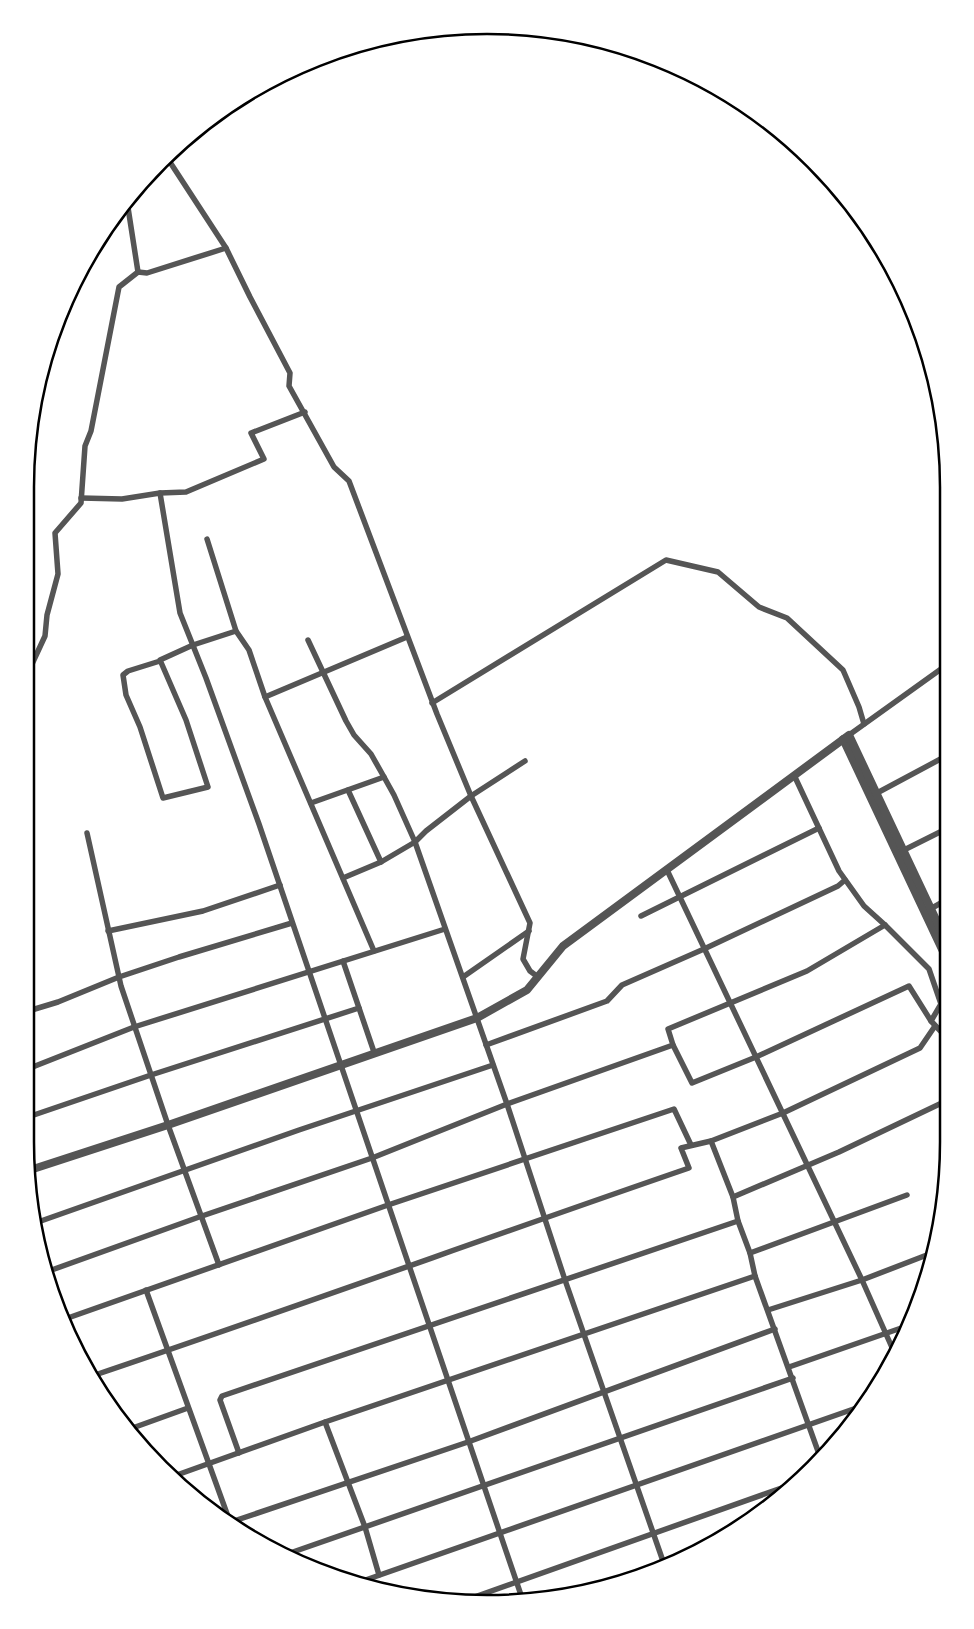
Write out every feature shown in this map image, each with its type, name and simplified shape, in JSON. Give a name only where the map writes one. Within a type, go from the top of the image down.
[{"type":"street","points":[[171,163],[226,248],[290,373],[289,386],[334,467],[349,481],[432,703],[471,796],[530,923],[523,960],[530,971],[538,977]]},
{"type":"street","points":[[128,209],[138,272]]},
{"type":"street","points":[[34,660],[45,636],[47,615],[58,574],[55,533],[81,503],[85,446],[91,431],[119,287],[138,272],[148,273],[226,248]]},
{"type":"street","points":[[81,498],[122,499],[160,493],[186,492],[264,459],[251,433],[305,412]]},
{"type":"street","points":[[160,493],[180,613],[259,824],[520,1594]]},
{"type":"street","points":[[207,539],[236,631],[249,650],[265,697],[374,951]]},
{"type":"street","points":[[432,703],[666,560],[718,572],[759,607],[787,618],[843,670],[859,707],[864,724]]},
{"type":"street","points":[[160,661],[186,720],[208,787],[163,798],[140,726],[126,695],[123,675],[128,671],[160,661],[193,645],[236,631]]},
{"type":"street","points":[[265,697],[407,638]]},
{"type":"street","points":[[308,640],[354,735],[371,754],[394,795],[415,842],[526,1158],[565,1280],[663,1560]]},
{"type":"street","points":[[35,1168],[168,1126],[374,1052],[477,1018],[527,990],[563,946],[940,670]]},
{"type":"street","points":[[846,737],[877,793],[940,926]]},
{"type":"street","points":[[846,737],[940,944]]},
{"type":"street","points":[[877,793],[940,759]]},
{"type":"street","points":[[343,878],[381,862],[415,842],[426,831],[471,796],[525,761]]},
{"type":"street","points":[[794,776],[839,871],[864,906],[929,969],[940,1001]]},
{"type":"street","points":[[311,803],[384,777]]},
{"type":"street","points":[[348,790],[381,862]]},
{"type":"street","points":[[641,916],[819,828]]},
{"type":"street","points":[[904,850],[940,832]]},
{"type":"street","points":[[87,833],[119,978],[168,1126],[219,1265]]},
{"type":"street","points":[[667,870],[862,1280],[892,1347]]},
{"type":"street","points":[[486,1045],[607,1001],[622,985],[838,886],[845,880]]},
{"type":"street","points":[[108,931],[203,911],[280,885]]},
{"type":"street","points":[[932,908],[940,904]]},
{"type":"street","points":[[34,1009],[179,956],[292,923]]},
{"type":"street","points":[[885,925],[807,971],[668,1029],[692,1083],[756,1057],[909,986],[940,1030]]},
{"type":"street","points":[[34,1066],[134,1027],[445,929]]},
{"type":"street","points":[[463,977],[529,931]]},
{"type":"street","points":[[343,961],[374,1052]]},
{"type":"street","points":[[97,1374],[689,1168],[681,1148],[711,1141],[782,1113],[920,1048],[940,1006]]},
{"type":"street","points":[[34,1115],[359,1008]]},
{"type":"street","points":[[52,1270],[372,1158],[507,1104],[674,1045]]},
{"type":"street","points":[[41,1221],[184,1169],[493,1065]]},
{"type":"street","points":[[733,1197],[839,1152],[940,1104]]},
{"type":"street","points":[[69,1317],[388,1205],[674,1109],[692,1146]]},
{"type":"street","points":[[711,1141],[733,1197],[738,1221],[750,1253],[755,1276],[818,1451]]},
{"type":"street","points":[[750,1253],[907,1195]]},
{"type":"street","points":[[239,1453],[220,1400],[222,1396],[738,1221]]},
{"type":"street","points":[[768,1310],[862,1280],[926,1255]]},
{"type":"street","points":[[179,1474],[325,1422],[448,1382],[755,1276]]},
{"type":"street","points":[[146,1290],[227,1513]]},
{"type":"street","points":[[236,1520],[468,1442],[775,1329]]},
{"type":"street","points":[[789,1367],[900,1329]]},
{"type":"street","points":[[295,1552],[793,1378]]},
{"type":"street","points":[[135,1427],[188,1408]]},
{"type":"street","points":[[366,1579],[853,1409]]},
{"type":"street","points":[[325,1422],[365,1528],[379,1574]]},
{"type":"street","points":[[481,1595],[779,1489]]}]
